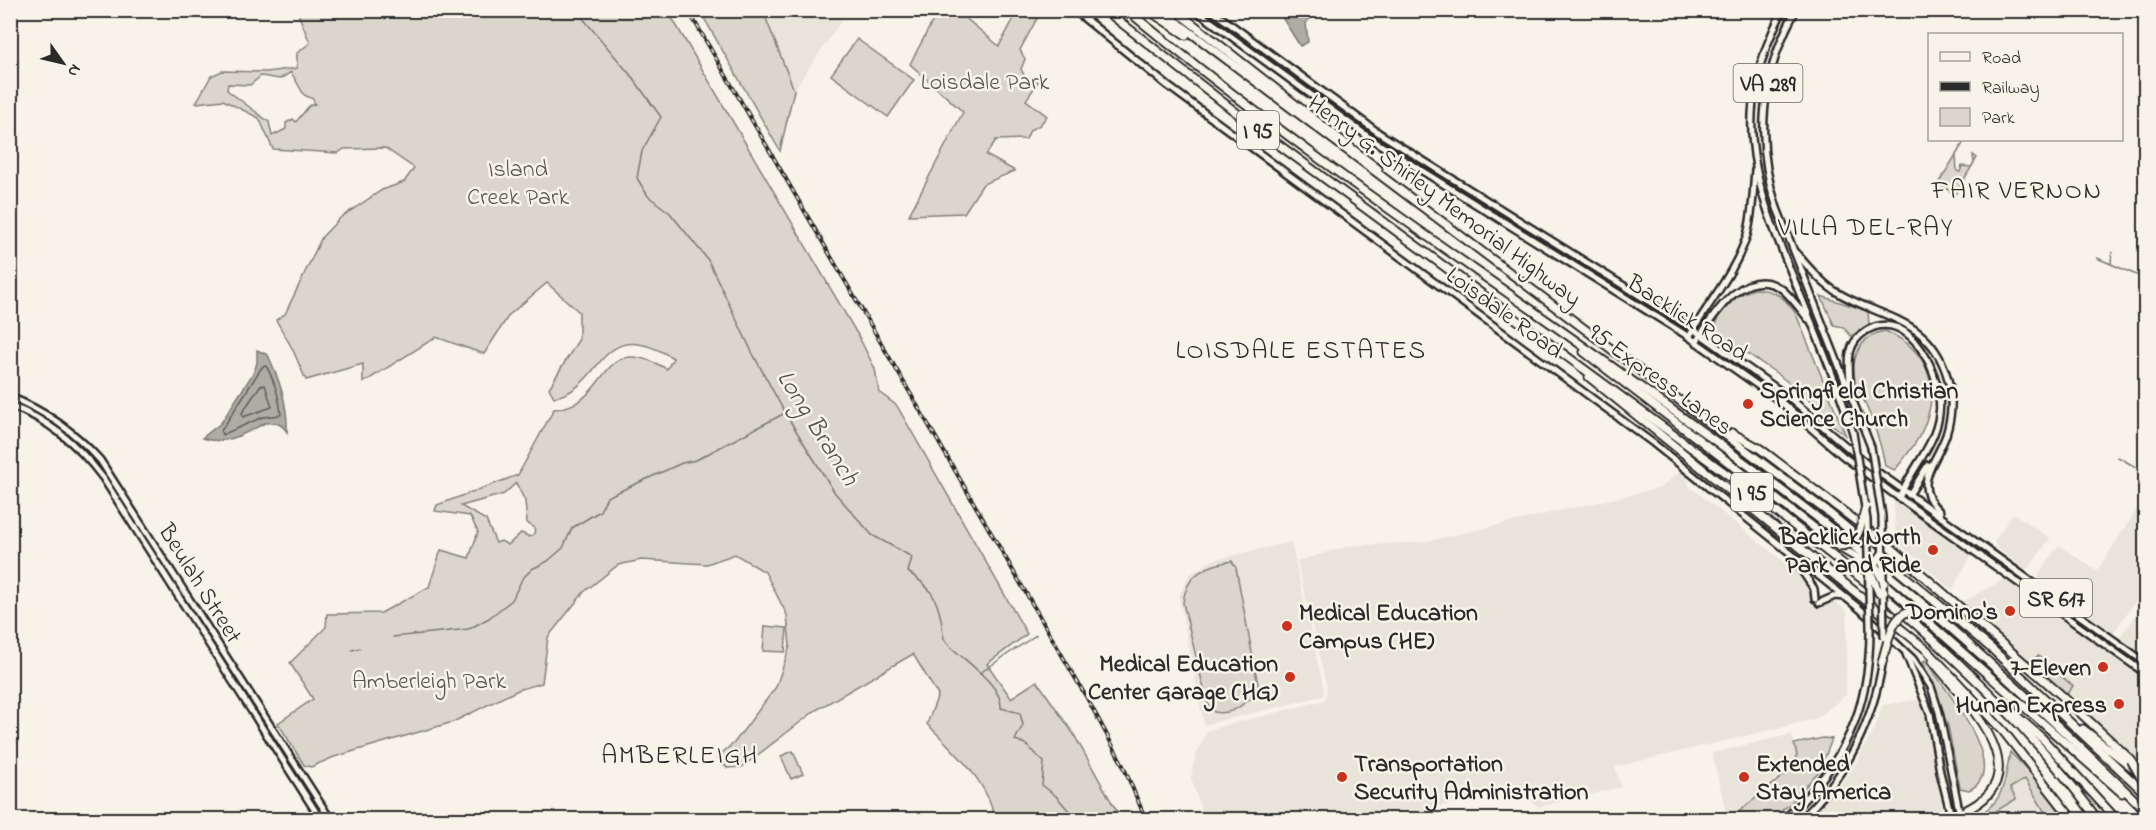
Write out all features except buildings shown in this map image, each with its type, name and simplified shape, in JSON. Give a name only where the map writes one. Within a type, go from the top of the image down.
[{"type":"highway","name":"I 95","points":[[1104,10],[1256,128],[1838,558],[1929,635],[1997,700],[2098,819]]},
{"type":"highway","name":"95 Express Lanes","points":[[1127,10],[1245,103],[1783,491],[1896,580],[2009,679],[2145,811]]},
{"type":"highway","points":[[1148,10],[1204,45]]},
{"type":"highway","name":"Henry G. Shirley Memorial Highway","points":[[1161,10],[1204,45],[1714,424],[1925,591],[2055,708],[2145,794]]},
{"type":"highway","points":[[1175,10],[1364,157],[1406,195]]},
{"type":"highway","points":[[1563,332],[1630,388],[1837,544],[1869,564],[1893,594],[1918,612],[2083,760],[2145,811]]},
{"type":"highway","points":[[1570,358],[1605,392],[1916,641],[1990,716],[2073,819]]},
{"type":"highway","points":[[1714,424],[1759,448],[1889,546],[2060,693],[2130,760],[2145,786]]},
{"type":"highway","points":[[1837,544],[1847,546],[1856,539],[1866,507]]},
{"type":"highway","points":[[1868,549],[1869,564],[1882,592],[1884,604]]},
{"type":"highway","points":[[1869,564],[1883,553]]},
{"type":"highway","points":[[1869,598],[1882,592],[1893,594]]},
{"type":"highway","points":[[1882,662],[1897,620],[1907,611],[1918,612]]},
{"type":"highway","points":[[1916,641],[1980,722],[1998,753],[1998,773],[1993,789],[1976,805],[1954,818]]},
{"type":"highway","points":[[1997,700],[2031,727],[2117,819]]},
{"type":"highway","points":[[2055,708],[2145,778]]},
{"type":"main road","name":"Loisdale Road","points":[[1074,10],[1178,93],[1653,443],[1846,597],[1920,667],[1934,696],[1954,818]]},
{"type":"main road","name":"Backlick Road","points":[[1195,10],[1374,141],[1689,337],[1776,398],[1843,456],[1899,498],[2145,674]]},
{"type":"main road","name":"Backlick Road","points":[[1211,10],[1379,133],[1701,334],[1781,391],[1854,453],[1909,494],[2145,663]]},
{"type":"main road","name":"VA 289","points":[[1783,10],[1767,46],[1756,87],[1752,128],[1755,170],[1766,211],[1853,433],[1866,507],[1868,549]]},
{"type":"main road","name":"VA 289","points":[[1796,10],[1781,40],[1771,71],[1763,127],[1770,185],[1793,250],[1871,447],[1881,502],[1884,584],[1882,592]]},
{"type":"main road","points":[[1689,337],[1731,271],[1744,242],[1750,221],[1755,170]]},
{"type":"main road","points":[[1793,250],[1832,290],[1904,322],[1919,332],[1935,350],[1946,373],[1951,396],[1948,426],[1927,476],[1927,495],[1933,506],[1952,524]]},
{"type":"main road","points":[[1696,342],[1727,299],[1742,288],[1758,283],[1769,284],[1782,290],[1811,322]]},
{"type":"main road","points":[[1850,390],[1851,350],[1858,338],[1870,329],[1885,327],[1902,332],[1916,343],[1930,362],[1940,394],[1938,423],[1930,443],[1899,498]]},
{"type":"main road","points":[[1776,398],[1781,391]]},
{"type":"main road","name":"Beulah Street","points":[[10,397],[38,409],[66,427],[105,466],[331,819]]},
{"type":"main road","name":"Beulah Street","points":[[10,406],[34,416],[60,433],[94,466],[321,819]]},
{"type":"main road","points":[[1905,502],[1936,456]]},
{"type":"main road","points":[[1785,548],[1813,586],[1817,601],[1838,595],[1846,597]]},
{"type":"main road","points":[[1783,819],[1830,771],[1854,724],[1867,677],[1869,564]]},
{"type":"main road","points":[[1800,819],[1836,779],[1867,721],[1882,662],[1884,604]]},
{"type":"main road","name":"Loisdale Road","points":[[1906,654],[1930,714],[1954,818]]},
{"type":"shaded area","points":[[763,11],[848,11],[794,90]]},
{"type":"shaded area","points":[[1684,468],[1689,486],[1800,575],[1810,588],[1810,600],[1821,608],[1833,601],[1847,611],[1846,695],[1816,719],[1615,767],[1621,787],[1539,807],[1513,789],[1387,819],[1205,820],[1191,778],[1195,757],[1208,730],[1325,700],[1327,688],[1297,561],[1349,546],[1424,542],[1660,488]]},
{"type":"shaded area","points":[[1893,492],[1975,549],[1952,590],[1896,541]]},
{"type":"shaded area","points":[[2145,497],[2145,588],[2113,633],[2109,633],[2039,582],[2038,575],[2059,545],[2097,571]]},
{"type":"shaded area","points":[[2013,513],[2050,538],[2030,567],[2024,569],[1995,546],[1995,541]]},
{"type":"shaded area","points":[[1291,542],[1324,690],[1323,696],[1204,725],[1179,596],[1190,574],[1213,560]]},
{"type":"shaded area","points":[[2007,578],[2145,680],[2145,768],[2066,695],[1960,603]]},
{"type":"shaded area","points":[[2145,603],[2145,658],[2120,637]]},
{"type":"shaded area","points":[[1921,699],[1942,807],[1939,817],[1935,820],[1810,819],[1849,774],[1874,730],[1883,705]]},
{"type":"shaded area","points":[[1792,734],[1797,755],[1795,763],[1728,820],[1712,753]]},
{"type":"shaded area","points":[[2025,779],[2050,820],[1983,820],[2016,799],[2010,788]]},
{"type":"green space","points":[[297,11],[668,11],[859,337],[875,369],[879,392],[897,406],[1027,634],[987,664],[1011,698],[1037,681],[1073,733],[1121,819],[994,819],[991,806],[978,780],[927,724],[938,695],[913,654],[816,710],[742,767],[727,768],[717,757],[734,743],[776,687],[790,646],[787,615],[765,572],[735,554],[707,564],[641,560],[618,565],[584,592],[548,637],[542,683],[518,690],[453,722],[334,757],[311,767],[304,765],[278,723],[313,699],[290,663],[326,627],[327,614],[381,613],[429,587],[441,550],[469,558],[478,532],[470,516],[435,511],[437,505],[518,475],[554,409],[573,404],[586,395],[615,363],[627,357],[644,359],[667,369],[673,358],[648,346],[630,344],[615,348],[571,391],[554,397],[549,388],[579,339],[579,312],[547,283],[509,315],[484,354],[436,337],[363,383],[363,364],[306,380],[276,320],[285,314],[322,237],[340,218],[382,190],[404,182],[414,168],[385,148],[344,149],[338,153],[273,149],[259,118],[223,100],[196,103],[211,76],[222,71],[266,72],[297,68],[297,53],[310,43]],"holes":[[[291,72],[304,95],[313,99],[315,104],[309,106],[296,122],[293,119],[286,123],[286,129],[272,136],[269,122],[227,90],[228,84],[250,85],[261,76],[280,79]],[[516,483],[525,501],[527,523],[535,528],[534,534],[530,537],[521,533],[508,545],[501,541],[496,543],[486,520],[461,506],[504,494]]]},
{"type":"green space","points":[[700,11],[763,11],[794,90],[780,151]]},
{"type":"green space","name":"Loisdale Park","points":[[938,11],[957,11],[999,46],[1018,11],[1041,11],[1020,50],[1025,59],[1021,69],[1025,77],[1039,81],[1026,100],[1047,116],[1040,125],[1030,130],[1026,139],[996,140],[986,155],[1015,171],[983,184],[964,213],[909,215],[963,112],[910,64]]},
{"type":"green space","points":[[857,39],[914,80],[888,117],[831,75]]},
{"type":"green space","points":[[1964,141],[1956,155],[1957,171],[1960,172],[1962,166],[1971,167],[1974,163],[1955,194],[1938,184]]},
{"type":"green space","points":[[1754,289],[1779,295],[1796,314],[1846,436],[1820,414],[1818,407],[1779,375],[1718,333],[1717,325],[1721,311],[1740,295]]},
{"type":"green space","points":[[1821,296],[1868,311],[1869,324],[1851,336],[1843,327],[1834,325]]},
{"type":"green space","points":[[1885,331],[1912,348],[1928,372],[1931,385],[1931,400],[1922,431],[1895,470],[1885,466],[1877,434],[1855,381],[1854,372],[1859,348],[1869,337]]},
{"type":"green space","points":[[1232,561],[1236,568],[1260,695],[1254,700],[1249,699],[1233,710],[1219,713],[1214,712],[1207,702],[1183,603],[1188,585],[1193,578],[1206,568]]},
{"type":"green space","points":[[765,626],[787,628],[785,652],[763,651]]},
{"type":"green space","points":[[2038,656],[2059,671],[2057,673],[2073,686],[2066,695],[2032,664],[2031,661]]},
{"type":"green space","points":[[1925,660],[1958,706],[1979,746],[1983,764],[1981,779],[1969,790],[1960,788],[1948,726],[1923,662]]},
{"type":"green space","points":[[1823,738],[1832,739],[1820,770],[1790,804],[1771,819],[1730,819],[1789,771],[1797,755],[1794,744]]},
{"type":"green space","points":[[793,751],[803,774],[791,779],[781,756]]},
{"type":"green space","points":[[2010,752],[2037,780],[2065,819],[2049,819],[2025,779],[2010,788],[2016,799],[1983,819],[1968,819],[1980,814],[1996,801],[2004,784]]},
{"type":"water","points":[[1278,11],[1317,11],[1306,23],[1308,42],[1300,46]]},
{"type":"water","points":[[257,350],[268,355],[276,373],[284,402],[287,432],[278,424],[265,423],[227,440],[202,438],[221,423],[254,372]]},
{"type":"waterway","name":"Long Branch","points":[[576,10],[633,78],[661,117],[642,151],[637,178],[648,196],[670,213],[708,260],[753,354],[785,413],[835,493],[872,535],[912,557],[908,572],[921,581],[934,597],[942,622],[944,640],[988,681],[1000,699],[1001,708],[1020,713],[1023,725],[1015,740],[1025,744],[1044,762],[1042,785],[1056,796],[1077,820]]},
{"type":"waterway","points":[[2111,263],[2112,252]]},
{"type":"waterway","points":[[2097,258],[2146,279]]},
{"type":"waterway","points":[[393,637],[469,629],[489,618],[512,600],[522,579],[532,569],[548,561],[563,548],[572,528],[600,511],[607,497],[682,463],[696,460],[785,413]]},
{"type":"waterway","points":[[2118,457],[2146,473]]},
{"type":"waterway","points":[[980,673],[1036,635]]},
{"type":"waterway","points":[[352,650],[360,648]]},
{"type":"waterway","points":[[1061,820],[1068,811]]},
{"type":"railway","points":[[688,10],[1088,700],[1122,763],[1146,820]]},
{"type":"place","name":"Springfield Christian Science Church","points":[[1748,404]]},
{"type":"place","name":"Backlick North Park and Ride","points":[[1933,550]]},
{"type":"place","name":"Domino's","points":[[2010,611]]},
{"type":"place","name":"Medical Education Campus (HE)","points":[[1287,626]]},
{"type":"place","name":"7-Eleven","points":[[2103,667]]},
{"type":"place","name":"Medical Education Center Garage (HG)","points":[[1290,677]]},
{"type":"place","name":"Hunan Express","points":[[2119,704]]},
{"type":"place","name":"Transportation Security Administration","points":[[1342,777]]},
{"type":"place","name":"Extended Stay America","points":[[1744,777]]},
{"type":"district","name":"FAIR VERNON","points":[[2017,189]]},
{"type":"district","name":"VILLA DEL-RAY","points":[[1866,226]]},
{"type":"district","name":"LOISDALE ESTATES","points":[[1301,349]]},
{"type":"district","name":"AMBERLEIGH","points":[[680,754]]},
{"type":"park label","name":"Island Creek Park","points":[[518,182]]},
{"type":"park label","name":"Amberleigh Park","points":[[429,680]]}]
